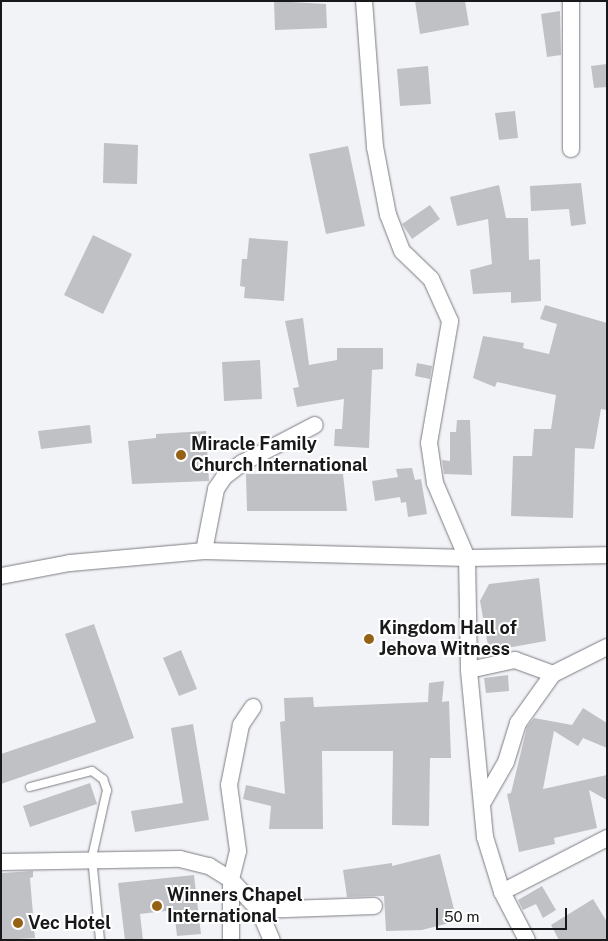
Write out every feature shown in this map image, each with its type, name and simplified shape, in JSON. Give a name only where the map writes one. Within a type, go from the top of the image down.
[{"type":"street","points":[[364,1],[375,147],[388,215],[402,251],[431,279],[450,321],[429,443],[435,483],[467,558],[469,670],[486,837],[502,892],[527,940]]},
{"type":"street","points":[[570,149],[571,1]]},
{"type":"street","points":[[204,552],[216,489],[224,477],[315,425]]},
{"type":"street","points":[[1,576],[70,563],[204,552],[467,558],[607,555]]},
{"type":"street","points":[[483,802],[506,762],[518,723],[553,674],[605,652]]},
{"type":"street","points":[[469,670],[514,660],[553,674]]},
{"type":"street","points":[[231,940],[230,880],[238,851],[229,786],[241,725],[253,707]]},
{"type":"street","points":[[502,892],[607,838]]},
{"type":"street","points":[[1,862],[92,857],[180,858],[209,866],[230,880],[260,910],[272,940]]},
{"type":"street","points":[[260,910],[374,906]]},
{"type":"lane","points":[[30,787],[92,771],[103,779],[107,790],[92,857],[100,940]]},
{"type":"building","points":[[274,1],[326,4],[327,28],[275,30]]},
{"type":"building","points":[[415,1],[465,1],[469,25],[420,34]]},
{"type":"building","points":[[560,11],[561,55],[547,57],[541,14]]},
{"type":"building","points":[[607,64],[607,87],[594,88],[591,66]]},
{"type":"building","points":[[428,66],[431,104],[400,106],[397,69]]},
{"type":"building","points":[[515,111],[518,138],[499,140],[495,113]]},
{"type":"building","points":[[104,143],[138,145],[137,184],[103,183]]},
{"type":"building","points":[[348,146],[365,226],[326,234],[309,154]]},
{"type":"building","points":[[581,183],[586,224],[571,226],[569,209],[531,211],[530,186]]},
{"type":"building","points":[[499,185],[506,218],[528,218],[529,260],[540,259],[541,301],[511,303],[511,292],[473,294],[470,270],[492,264],[488,219],[457,226],[450,197]]},
{"type":"building","points":[[430,205],[440,219],[412,239],[402,224]]},
{"type":"building","points":[[93,235],[132,254],[103,314],[64,295]]},
{"type":"building","points":[[249,238],[288,241],[284,301],[244,298],[245,287],[240,286],[242,259],[247,259]]},
{"type":"building","points":[[545,305],[607,323],[607,410],[601,409],[594,449],[575,448],[573,518],[511,516],[513,456],[532,456],[534,429],[551,429],[556,395],[497,382],[495,387],[473,378],[483,336],[524,343],[523,348],[549,354],[557,324],[540,319]]},
{"type":"building","points":[[303,318],[309,365],[337,360],[337,348],[383,348],[383,369],[372,370],[369,448],[334,446],[335,429],[342,429],[344,399],[297,407],[293,388],[299,387],[285,321]]},
{"type":"building","points":[[260,360],[262,399],[224,401],[222,362]]},
{"type":"building","points":[[417,363],[432,366],[430,379],[415,376]]},
{"type":"building","points":[[457,420],[470,420],[472,475],[444,474],[442,460],[450,461],[450,432],[456,432]]},
{"type":"building","points":[[90,425],[92,443],[41,449],[38,431]]},
{"type":"building","points":[[206,431],[209,481],[132,484],[128,441],[156,438],[156,434]]},
{"type":"building","points":[[412,468],[415,480],[421,479],[427,514],[408,517],[406,502],[401,503],[400,497],[375,501],[372,481],[398,477],[396,469]]},
{"type":"building","points":[[246,474],[343,474],[347,511],[247,511]]},
{"type":"building","points":[[539,578],[546,641],[489,651],[480,601],[489,584]]},
{"type":"building","points":[[94,624],[134,738],[1,784],[1,754],[96,722],[65,634]]},
{"type":"building","points":[[181,650],[197,689],[179,696],[163,658]]},
{"type":"building","points":[[508,675],[509,691],[486,693],[484,678]]},
{"type":"building","points":[[444,681],[442,702],[449,701],[451,758],[430,758],[429,826],[392,825],[393,751],[322,751],[323,829],[269,829],[271,806],[243,799],[246,785],[285,794],[280,722],[285,721],[284,698],[313,697],[314,707],[428,702],[429,683]]},
{"type":"building","points":[[583,708],[607,723],[607,748],[583,738],[578,746],[554,731],[543,789],[607,775],[607,800],[589,790],[597,828],[554,838],[555,844],[519,852],[507,794],[511,793],[527,727],[534,718],[572,725]]},
{"type":"building","points":[[193,724],[209,820],[135,832],[131,811],[183,803],[171,728]]},
{"type":"building","points":[[90,783],[97,804],[30,827],[23,806]]},
{"type":"building","points":[[440,854],[457,921],[422,930],[386,931],[384,896],[347,897],[343,870],[392,863],[392,866]]},
{"type":"building","points":[[33,871],[33,877],[30,878],[35,938],[1,940],[2,873]]},
{"type":"building","points":[[194,875],[201,934],[177,936],[174,910],[140,914],[143,940],[125,940],[118,883]]},
{"type":"building","points":[[542,886],[556,910],[543,918],[536,904],[523,910],[518,900]]},
{"type":"building","points":[[593,899],[607,922],[607,940],[559,940],[551,925]]},
{"type":"place","name":"Miracle Family Church International","points":[[181,455]]},
{"type":"place","name":"Kingdom Hall of Jehova Witness","points":[[369,639]]},
{"type":"place","name":"Winners Chapel International","points":[[157,906]]},
{"type":"place","name":"Vec Hotel","points":[[18,923]]}]
